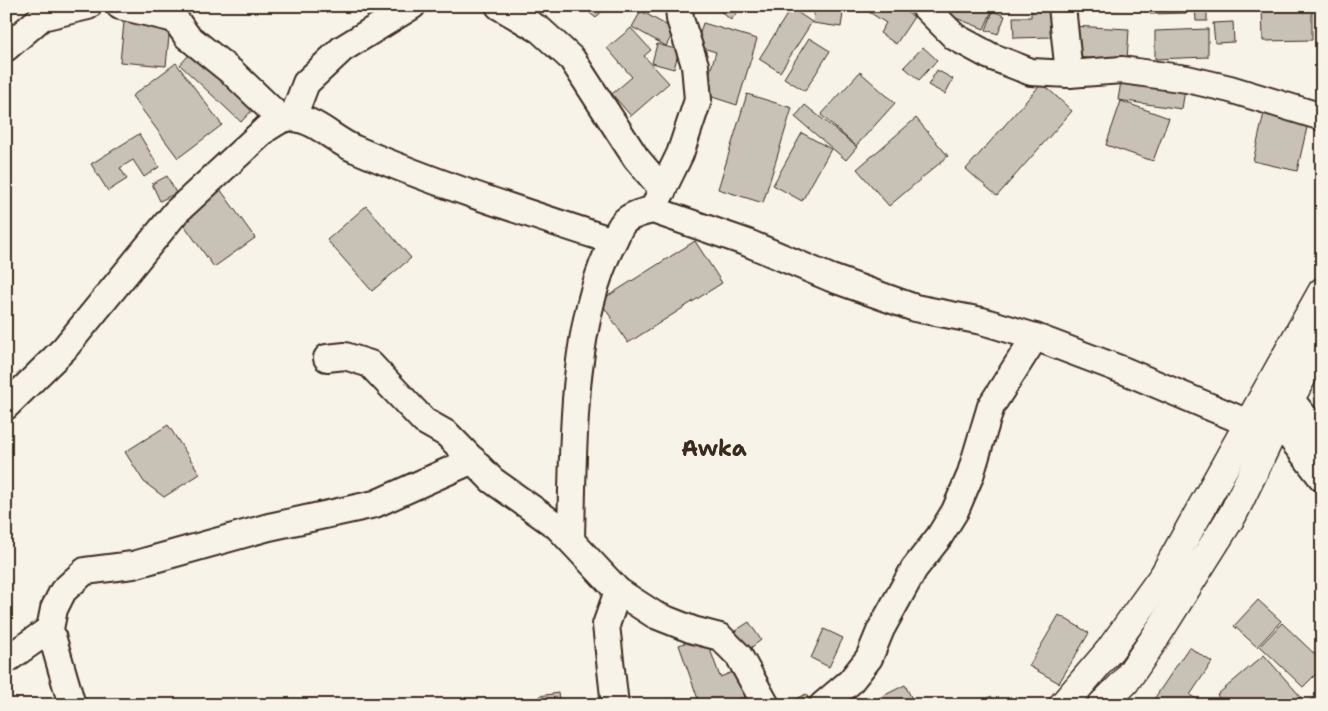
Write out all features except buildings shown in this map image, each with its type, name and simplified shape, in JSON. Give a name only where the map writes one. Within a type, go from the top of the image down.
[{"type":"main road","points":[[1063,705],[1110,650],[1164,575],[1322,292]]},
{"type":"main road","points":[[1102,705],[1125,682],[1197,573],[1233,514],[1284,410],[1322,340]]},
{"type":"street","points":[[6,48],[42,17],[88,6]]},
{"type":"street","points":[[120,6],[175,19],[187,36],[287,118],[304,120],[353,148],[496,203],[614,241]]},
{"type":"street","points":[[8,401],[64,349],[176,212],[267,128],[287,118],[306,83],[342,49],[412,6]]},
{"type":"street","points":[[499,6],[540,30],[572,59],[636,158],[658,200],[748,243],[831,278],[915,308],[982,321],[1035,337],[1125,371],[1248,423]]},
{"type":"street","points":[[571,540],[573,448],[579,378],[589,308],[602,263],[624,222],[658,200],[680,154],[698,100],[695,65],[680,19],[679,6]]},
{"type":"street","points":[[924,6],[955,37],[990,56],[1031,72],[1069,74],[1122,70],[1187,79],[1230,89],[1322,117]]},
{"type":"street","points":[[1062,6],[1069,74]]},
{"type":"street","points":[[823,705],[850,682],[869,658],[914,569],[955,512],[970,476],[991,406],[1035,337]]},
{"type":"street","points":[[328,358],[345,356],[370,364],[424,421],[447,434],[492,480],[558,526],[618,591],[655,615],[693,630],[720,637],[738,656],[766,705]]},
{"type":"street","points":[[1284,410],[1322,438]]},
{"type":"street","points":[[1284,410],[1322,478]]},
{"type":"street","points":[[72,705],[50,630],[54,609],[63,591],[86,571],[133,565],[269,527],[375,504],[473,460]]},
{"type":"street","points":[[615,705],[606,625],[618,591]]},
{"type":"street","points":[[6,660],[50,630]]},
{"type":"district","name":"Awka","points":[[714,448]]}]
